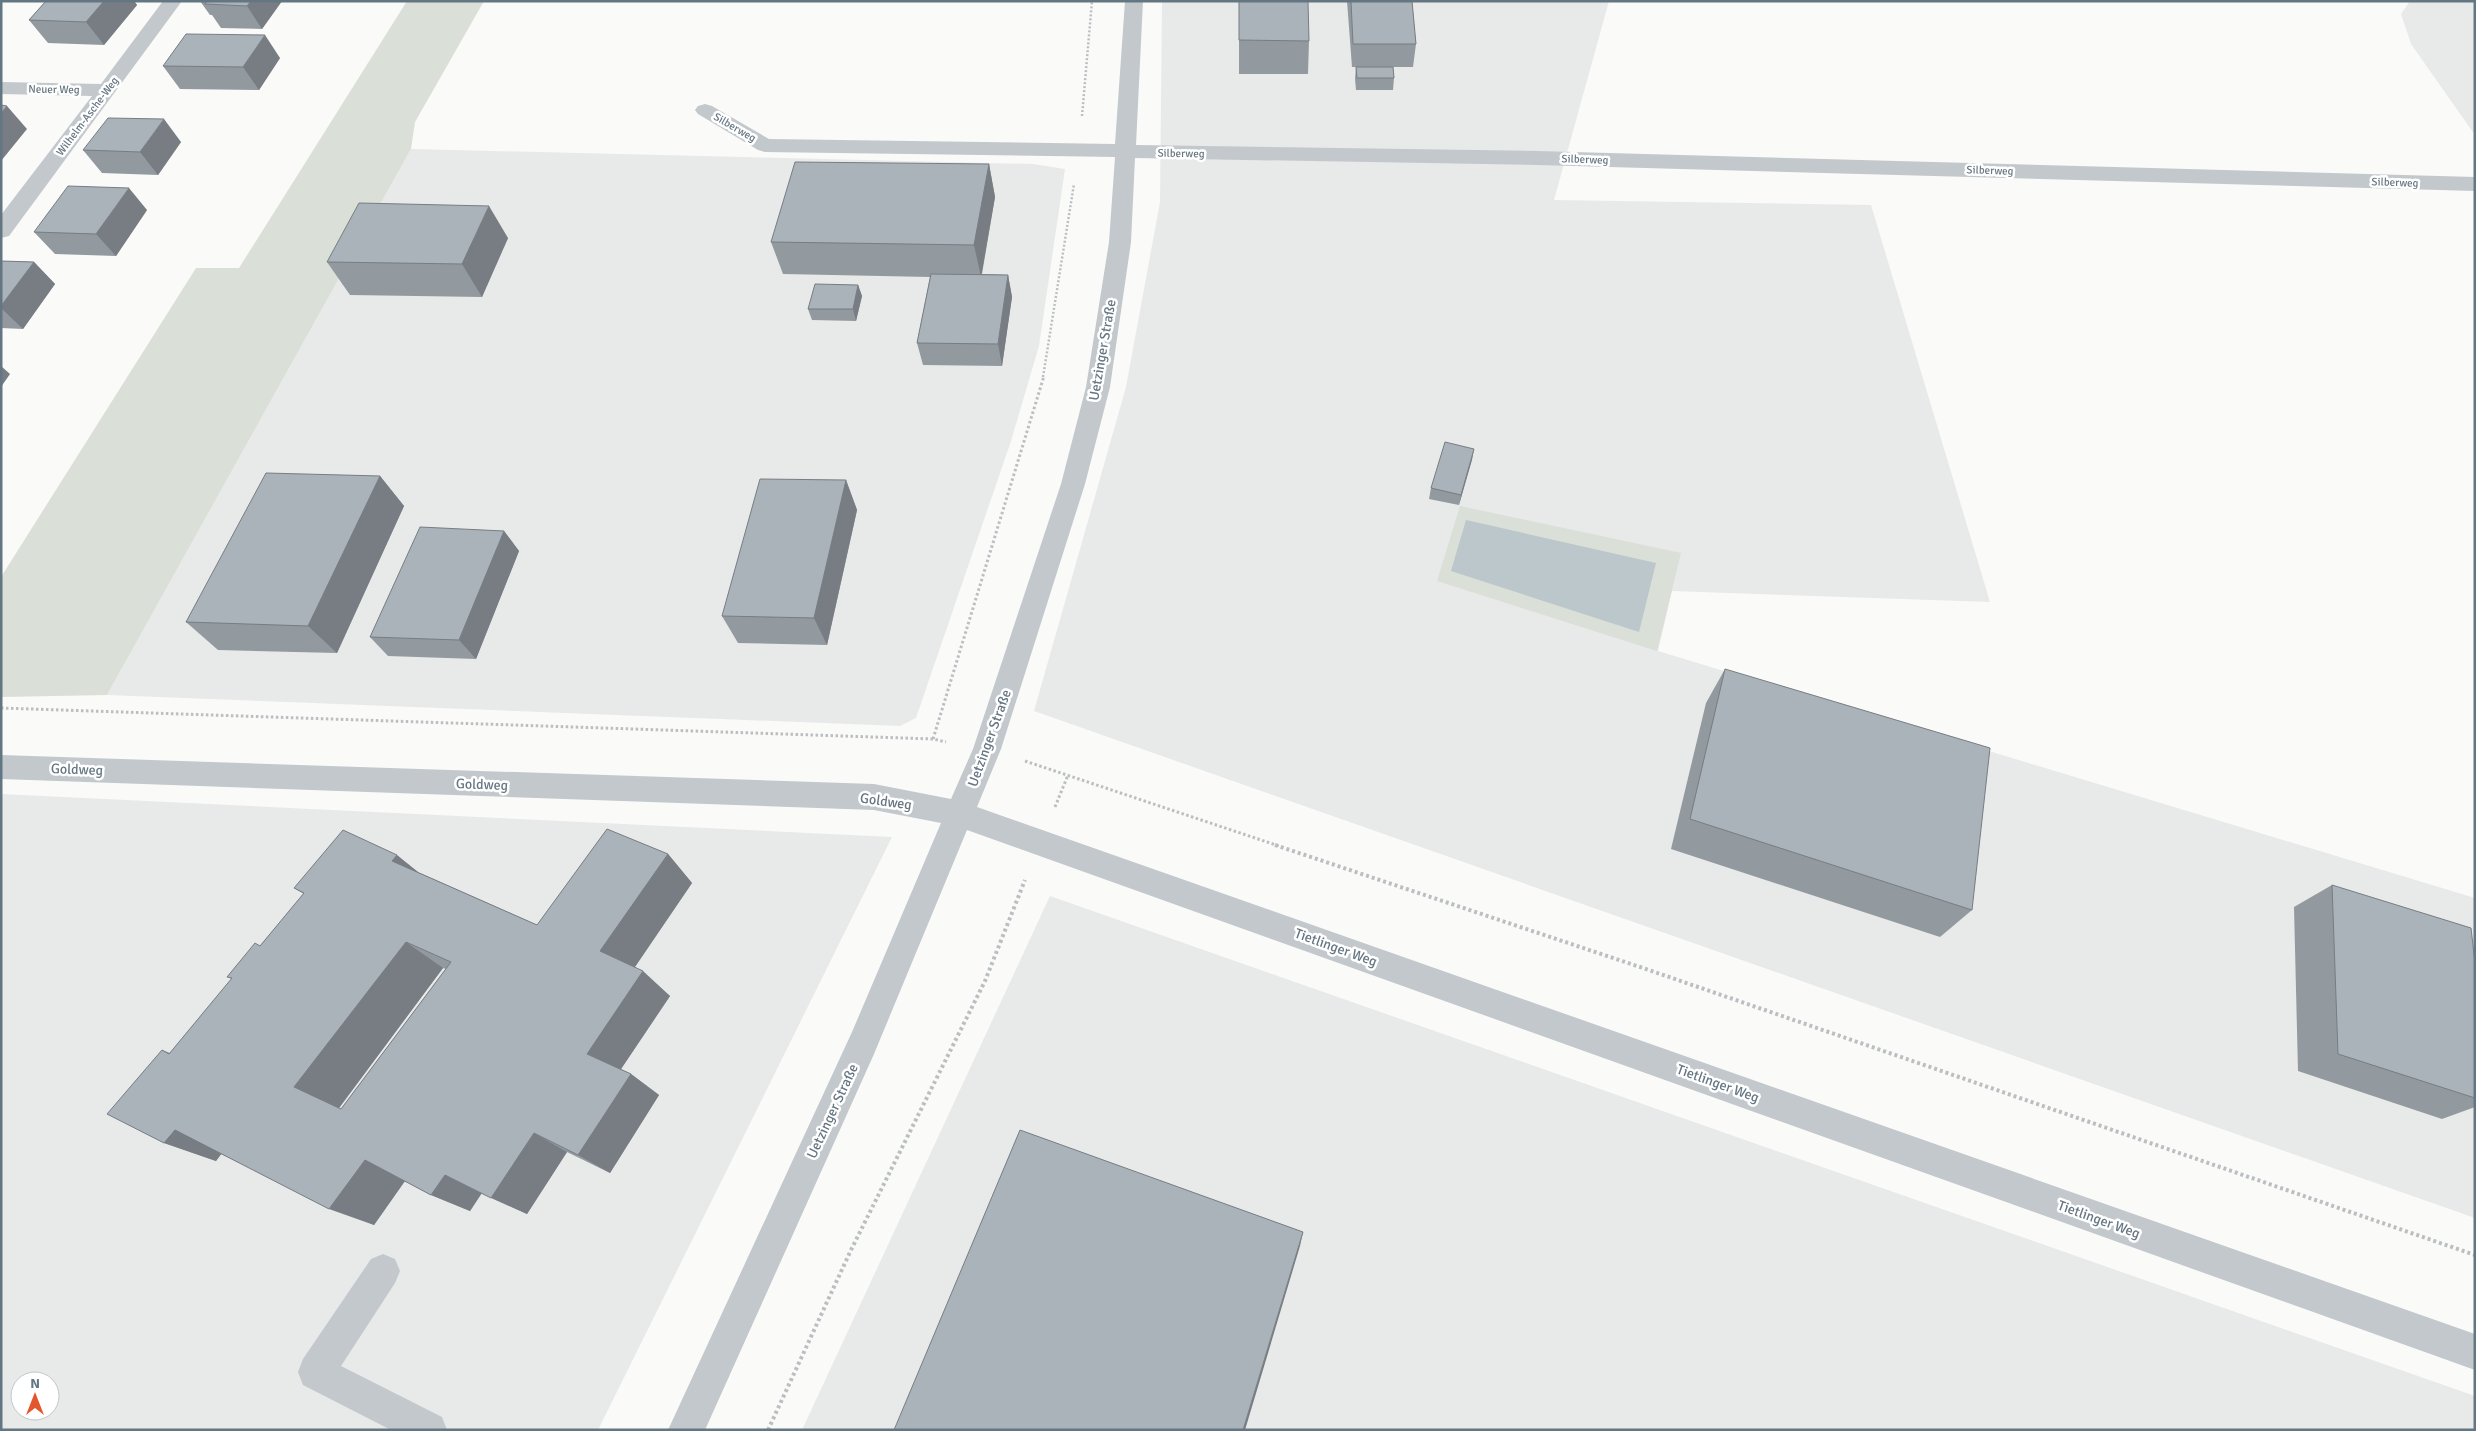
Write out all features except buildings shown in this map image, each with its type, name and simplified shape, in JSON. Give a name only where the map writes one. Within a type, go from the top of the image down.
[{"type":"street","name":"Wilhelm-Asche-Weg","points":[[1,231],[173,1]]},
{"type":"street","name":"Uetzinger Straße","points":[[686,1430],[863,1043],[987,749],[1073,484],[1098,387],[1120,242],[1134,1]]},
{"type":"street","name":"Neuer Weg","points":[[1,88],[106,90]]},
{"type":"street","name":"Silberweg","points":[[706,110],[765,145],[1537,158],[2475,184]]},
{"type":"street","name":"Goldweg","points":[[1,767],[874,797],[960,814]]},
{"type":"street","name":"Tietlinger Weg","points":[[960,814],[2475,1352]]},
{"type":"street","points":[[383,1271],[316,1372],[429,1430]]},
{"type":"path","points":[[1081,125],[1092,1]]},
{"type":"path","points":[[933,740],[1046,368],[1056,312],[1075,175]]},
{"type":"path","points":[[1,708],[933,740],[987,749],[1642,968],[2475,1255]]},
{"type":"path","points":[[768,1430],[851,1250],[985,981],[1068,775]]},
{"type":"shaded area","points":[[407,1],[484,1],[415,122],[411,149],[107,695],[1,697],[1,577],[196,268],[239,268]]},
{"type":"shaded area","points":[[1162,1],[1609,1],[1554,200],[1871,205],[1990,602],[1672,591],[1658,651],[2475,898],[2475,1218],[1034,711],[1126,387],[1160,202]]},
{"type":"shaded area","points":[[2410,1],[2475,1],[2475,135],[2411,44],[2401,14]]},
{"type":"shaded area","points":[[411,149],[1033,164],[1065,169],[1039,346],[1011,441],[916,718],[900,726],[107,695]]},
{"type":"shaded area","points":[[1460,506],[1681,553],[1657,651],[1437,581]]},
{"type":"shaded area","points":[[1466,520],[1656,563],[1639,632],[1451,571]]},
{"type":"shaded area","points":[[1,794],[892,837],[598,1430],[1,1430]]},
{"type":"shaded area","points":[[1050,896],[2475,1396],[2475,1430],[802,1430]]}]
